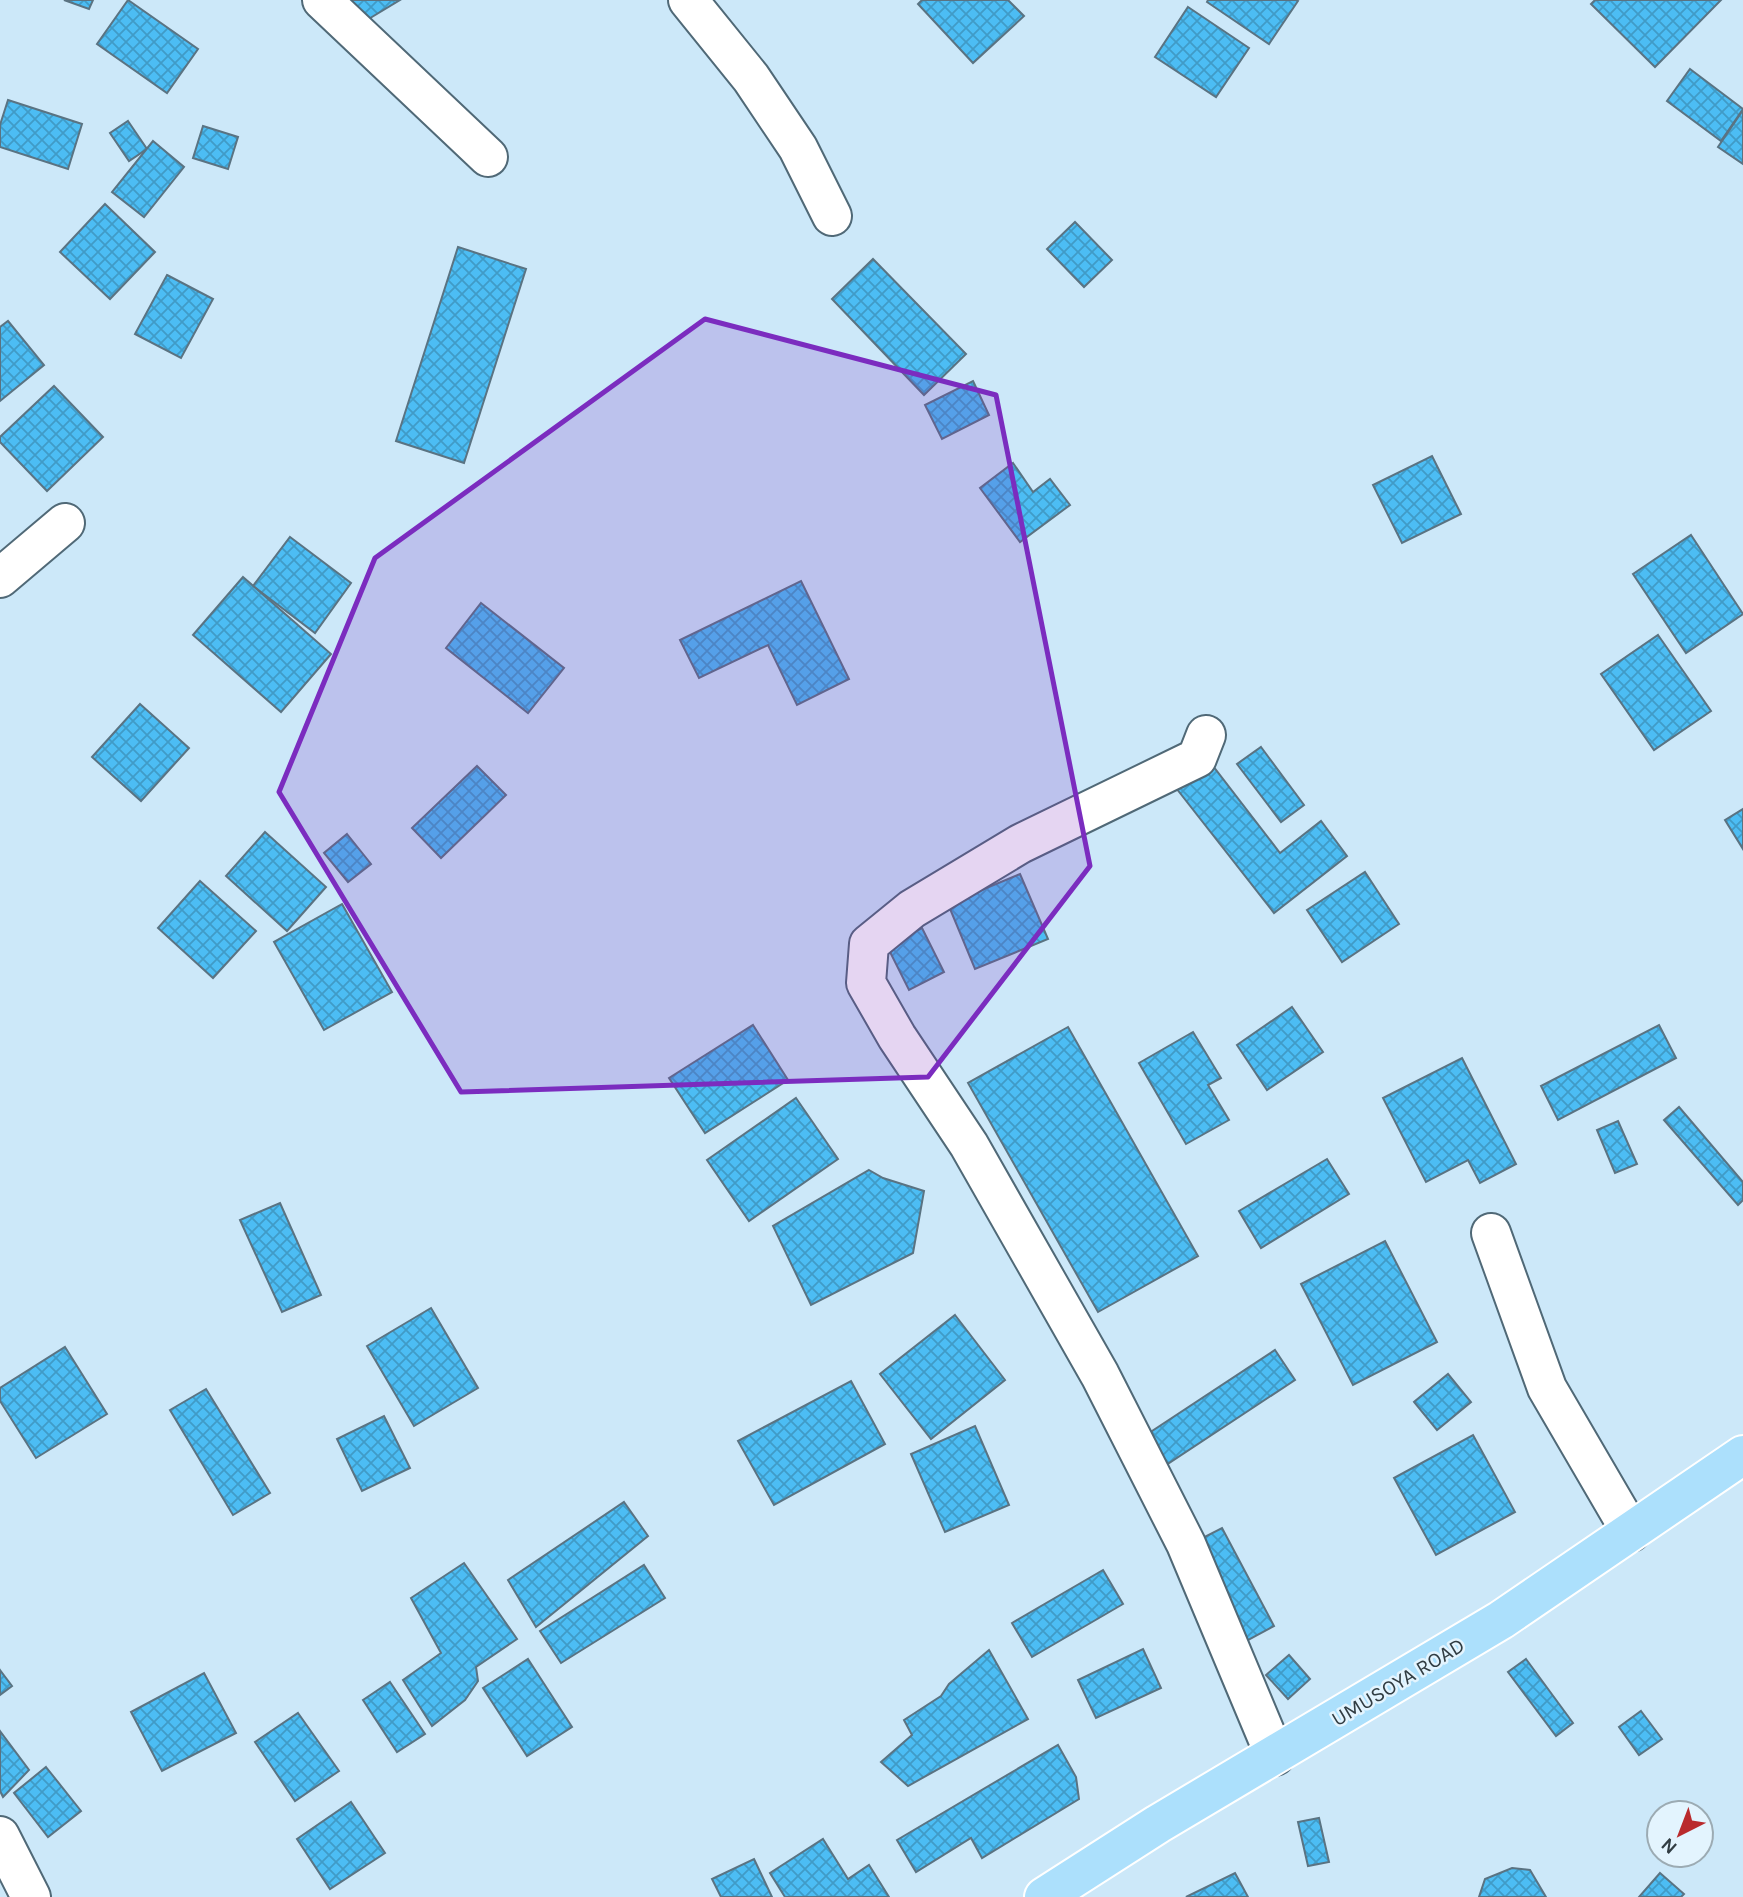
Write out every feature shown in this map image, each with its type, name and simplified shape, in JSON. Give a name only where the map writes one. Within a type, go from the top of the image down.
[{"type":"main road","name":"UMUSOYA ROAD","points":[[1045,1897],[1158,1825],[1501,1619],[1743,1455]]},
{"type":"street","points":[[322,0],[488,157]]},
{"type":"street","points":[[688,0],[758,88],[798,148],[832,216]]},
{"type":"street","points":[[0,578],[65,523]]},
{"type":"street","points":[[1206,735],[1197,758],[1020,844],[912,909],[869,944],[866,983],[897,1037],[969,1145],[1100,1375],[1186,1544],[1275,1756]]},
{"type":"street","points":[[1491,1233],[1547,1388],[1631,1532]]},
{"type":"street","points":[[0,1836],[30,1897]]},
{"type":"highlighted area","points":[[705,319],[996,395],[1090,866],[928,1077],[461,1092],[279,792],[375,558]]},
{"type":"building","points":[[64,0],[93,0],[89,9]]},
{"type":"building","points":[[128,0],[198,49],[167,93],[97,44]]},
{"type":"building","points":[[348,0],[400,0],[362,23]]},
{"type":"building","points":[[922,0],[1008,0],[1024,16],[973,63],[918,4]]},
{"type":"building","points":[[1595,0],[1721,0],[1655,67],[1591,4]]},
{"type":"building","points":[[1298,1],[1269,44],[1207,2]]},
{"type":"building","points":[[1188,7],[1249,48],[1216,97],[1155,57]]},
{"type":"building","points":[[1690,69],[1743,109],[1721,141],[1667,101]]},
{"type":"building","points":[[8,100],[82,124],[68,169],[0,147],[0,125]]},
{"type":"building","points":[[1743,110],[1743,164],[1718,147]]},
{"type":"building","points":[[128,121],[147,149],[129,161],[110,133]]},
{"type":"building","points":[[203,126],[238,137],[228,169],[193,158]]},
{"type":"building","points":[[153,141],[184,167],[144,217],[112,192]]},
{"type":"building","points":[[105,204],[155,252],[110,299],[60,252]]},
{"type":"building","points":[[1075,222],[1112,260],[1084,287],[1047,249]]},
{"type":"building","points":[[458,247],[526,269],[464,463],[396,441]]},
{"type":"building","points":[[873,259],[966,354],[924,395],[832,299]]},
{"type":"building","points":[[167,275],[213,299],[181,358],[135,334]]},
{"type":"building","points":[[8,321],[44,365],[0,401],[0,327]]},
{"type":"building","points":[[973,381],[989,415],[942,439],[925,405]]},
{"type":"building","points":[[54,386],[103,437],[47,491],[0,442],[0,437]]},
{"type":"building","points":[[1432,456],[1461,514],[1402,543],[1373,485]]},
{"type":"building","points":[[1013,463],[1033,492],[1050,479],[1070,505],[1020,542],[980,488]]},
{"type":"building","points":[[1691,535],[1743,614],[1686,653],[1633,574]]},
{"type":"building","points":[[290,537],[351,583],[315,633],[253,586]]},
{"type":"building","points":[[243,577],[331,654],[281,712],[193,635]]},
{"type":"building","points":[[801,581],[849,679],[797,705],[768,645],[699,678],[680,640]]},
{"type":"building","points":[[481,603],[564,668],[528,713],[446,648]]},
{"type":"building","points":[[1658,635],[1711,711],[1654,750],[1601,674]]},
{"type":"building","points":[[140,704],[189,748],[141,801],[92,757]]},
{"type":"building","points":[[1261,747],[1304,805],[1281,822],[1237,764]]},
{"type":"building","points":[[1203,753],[1280,853],[1321,821],[1347,856],[1274,913],[1169,779]]},
{"type":"building","points":[[477,766],[506,795],[441,858],[412,828]]},
{"type":"building","points":[[1743,809],[1743,849],[1725,820]]},
{"type":"building","points":[[265,832],[326,887],[287,931],[226,876]]},
{"type":"building","points":[[347,834],[371,864],[348,882],[324,853]]},
{"type":"building","points":[[1365,872],[1399,924],[1342,962],[1307,910]]},
{"type":"building","points":[[1020,874],[1048,939],[975,969],[948,904]]},
{"type":"building","points":[[200,881],[256,931],[213,978],[158,928]]},
{"type":"building","points":[[342,904],[392,992],[324,1030],[274,942]]},
{"type":"building","points":[[922,928],[944,972],[909,990],[887,946]]},
{"type":"building","points":[[1292,1007],[1323,1052],[1267,1090],[1237,1045]]},
{"type":"building","points":[[753,1025],[788,1080],[705,1133],[669,1078]]},
{"type":"building","points":[[1659,1025],[1676,1058],[1558,1120],[1541,1086]]},
{"type":"building","points":[[1068,1027],[1198,1256],[1098,1312],[968,1083]]},
{"type":"building","points":[[1193,1032],[1221,1078],[1208,1085],[1229,1120],[1186,1144],[1139,1063]]},
{"type":"building","points":[[1462,1058],[1516,1164],[1480,1183],[1468,1160],[1426,1182],[1383,1098]]},
{"type":"building","points":[[796,1098],[838,1159],[749,1221],[707,1160]]},
{"type":"building","points":[[1679,1107],[1743,1182],[1743,1200],[1738,1205],[1664,1120]]},
{"type":"building","points":[[1618,1121],[1637,1164],[1615,1173],[1597,1130]]},
{"type":"building","points":[[1327,1159],[1349,1194],[1261,1248],[1239,1211]]},
{"type":"building","points":[[869,1170],[883,1178],[924,1191],[913,1253],[811,1305],[773,1226]]},
{"type":"building","points":[[280,1203],[321,1295],[282,1312],[240,1220]]},
{"type":"building","points":[[1385,1241],[1437,1342],[1353,1385],[1301,1284]]},
{"type":"building","points":[[431,1308],[478,1388],[414,1426],[367,1346]]},
{"type":"building","points":[[955,1315],[1005,1380],[931,1439],[880,1374]]},
{"type":"building","points":[[65,1347],[107,1414],[36,1458],[0,1401],[0,1388]]},
{"type":"building","points":[[1275,1350],[1295,1380],[1166,1465],[1146,1435]]},
{"type":"building","points":[[1448,1374],[1471,1402],[1437,1430],[1414,1402]]},
{"type":"building","points":[[851,1381],[885,1444],[774,1505],[738,1441]]},
{"type":"building","points":[[206,1389],[270,1493],[233,1515],[170,1410]]},
{"type":"building","points":[[384,1416],[410,1468],[362,1491],[337,1439]]},
{"type":"building","points":[[975,1426],[1009,1505],[945,1532],[911,1454]]},
{"type":"building","points":[[1473,1435],[1515,1512],[1436,1555],[1394,1478]]},
{"type":"building","points":[[624,1502],[648,1536],[536,1627],[508,1580]]},
{"type":"building","points":[[1222,1528],[1274,1626],[1239,1645],[1187,1546]]},
{"type":"building","points":[[464,1563],[517,1639],[476,1667],[478,1681],[465,1700],[432,1726],[403,1680],[441,1653],[411,1598]]},
{"type":"building","points":[[644,1565],[665,1598],[561,1663],[540,1631]]},
{"type":"building","points":[[1103,1570],[1123,1604],[1032,1657],[1012,1623]]},
{"type":"building","points":[[1143,1649],[1161,1688],[1096,1718],[1078,1680]]},
{"type":"building","points":[[989,1650],[1028,1719],[908,1786],[881,1762],[912,1735],[904,1720],[941,1696],[949,1684]]},
{"type":"building","points":[[1289,1655],[1310,1679],[1288,1699],[1266,1675]]},
{"type":"building","points":[[528,1659],[572,1727],[527,1756],[483,1688]]},
{"type":"building","points":[[1526,1659],[1573,1723],[1556,1736],[1508,1672]]},
{"type":"building","points":[[0,1670],[12,1686],[0,1695]]},
{"type":"building","points":[[204,1673],[236,1733],[162,1771],[131,1712]]},
{"type":"building","points":[[390,1682],[425,1734],[397,1752],[363,1700]]},
{"type":"building","points":[[1641,1711],[1662,1739],[1639,1755],[1619,1727]]},
{"type":"building","points":[[298,1713],[339,1771],[295,1801],[255,1742]]},
{"type":"building","points":[[0,1731],[29,1770],[3,1797],[0,1791]]},
{"type":"building","points":[[1058,1745],[1076,1777],[1079,1799],[982,1858],[971,1838],[916,1872],[897,1840]]},
{"type":"building","points":[[46,1767],[81,1811],[48,1837],[14,1793]]},
{"type":"building","points":[[351,1802],[385,1853],[330,1889],[297,1839]]},
{"type":"building","points":[[1319,1818],[1329,1862],[1308,1866],[1298,1822]]},
{"type":"building","points":[[823,1839],[848,1879],[869,1865],[889,1897],[785,1897],[770,1873]]},
{"type":"building","points":[[754,1859],[772,1897],[721,1897],[712,1879]]},
{"type":"building","points":[[1512,1868],[1530,1870],[1546,1897],[1479,1897],[1485,1879]]},
{"type":"building","points":[[1235,1873],[1248,1897],[1186,1897]]},
{"type":"building","points":[[1660,1873],[1684,1894],[1681,1897],[1639,1897]]}]
